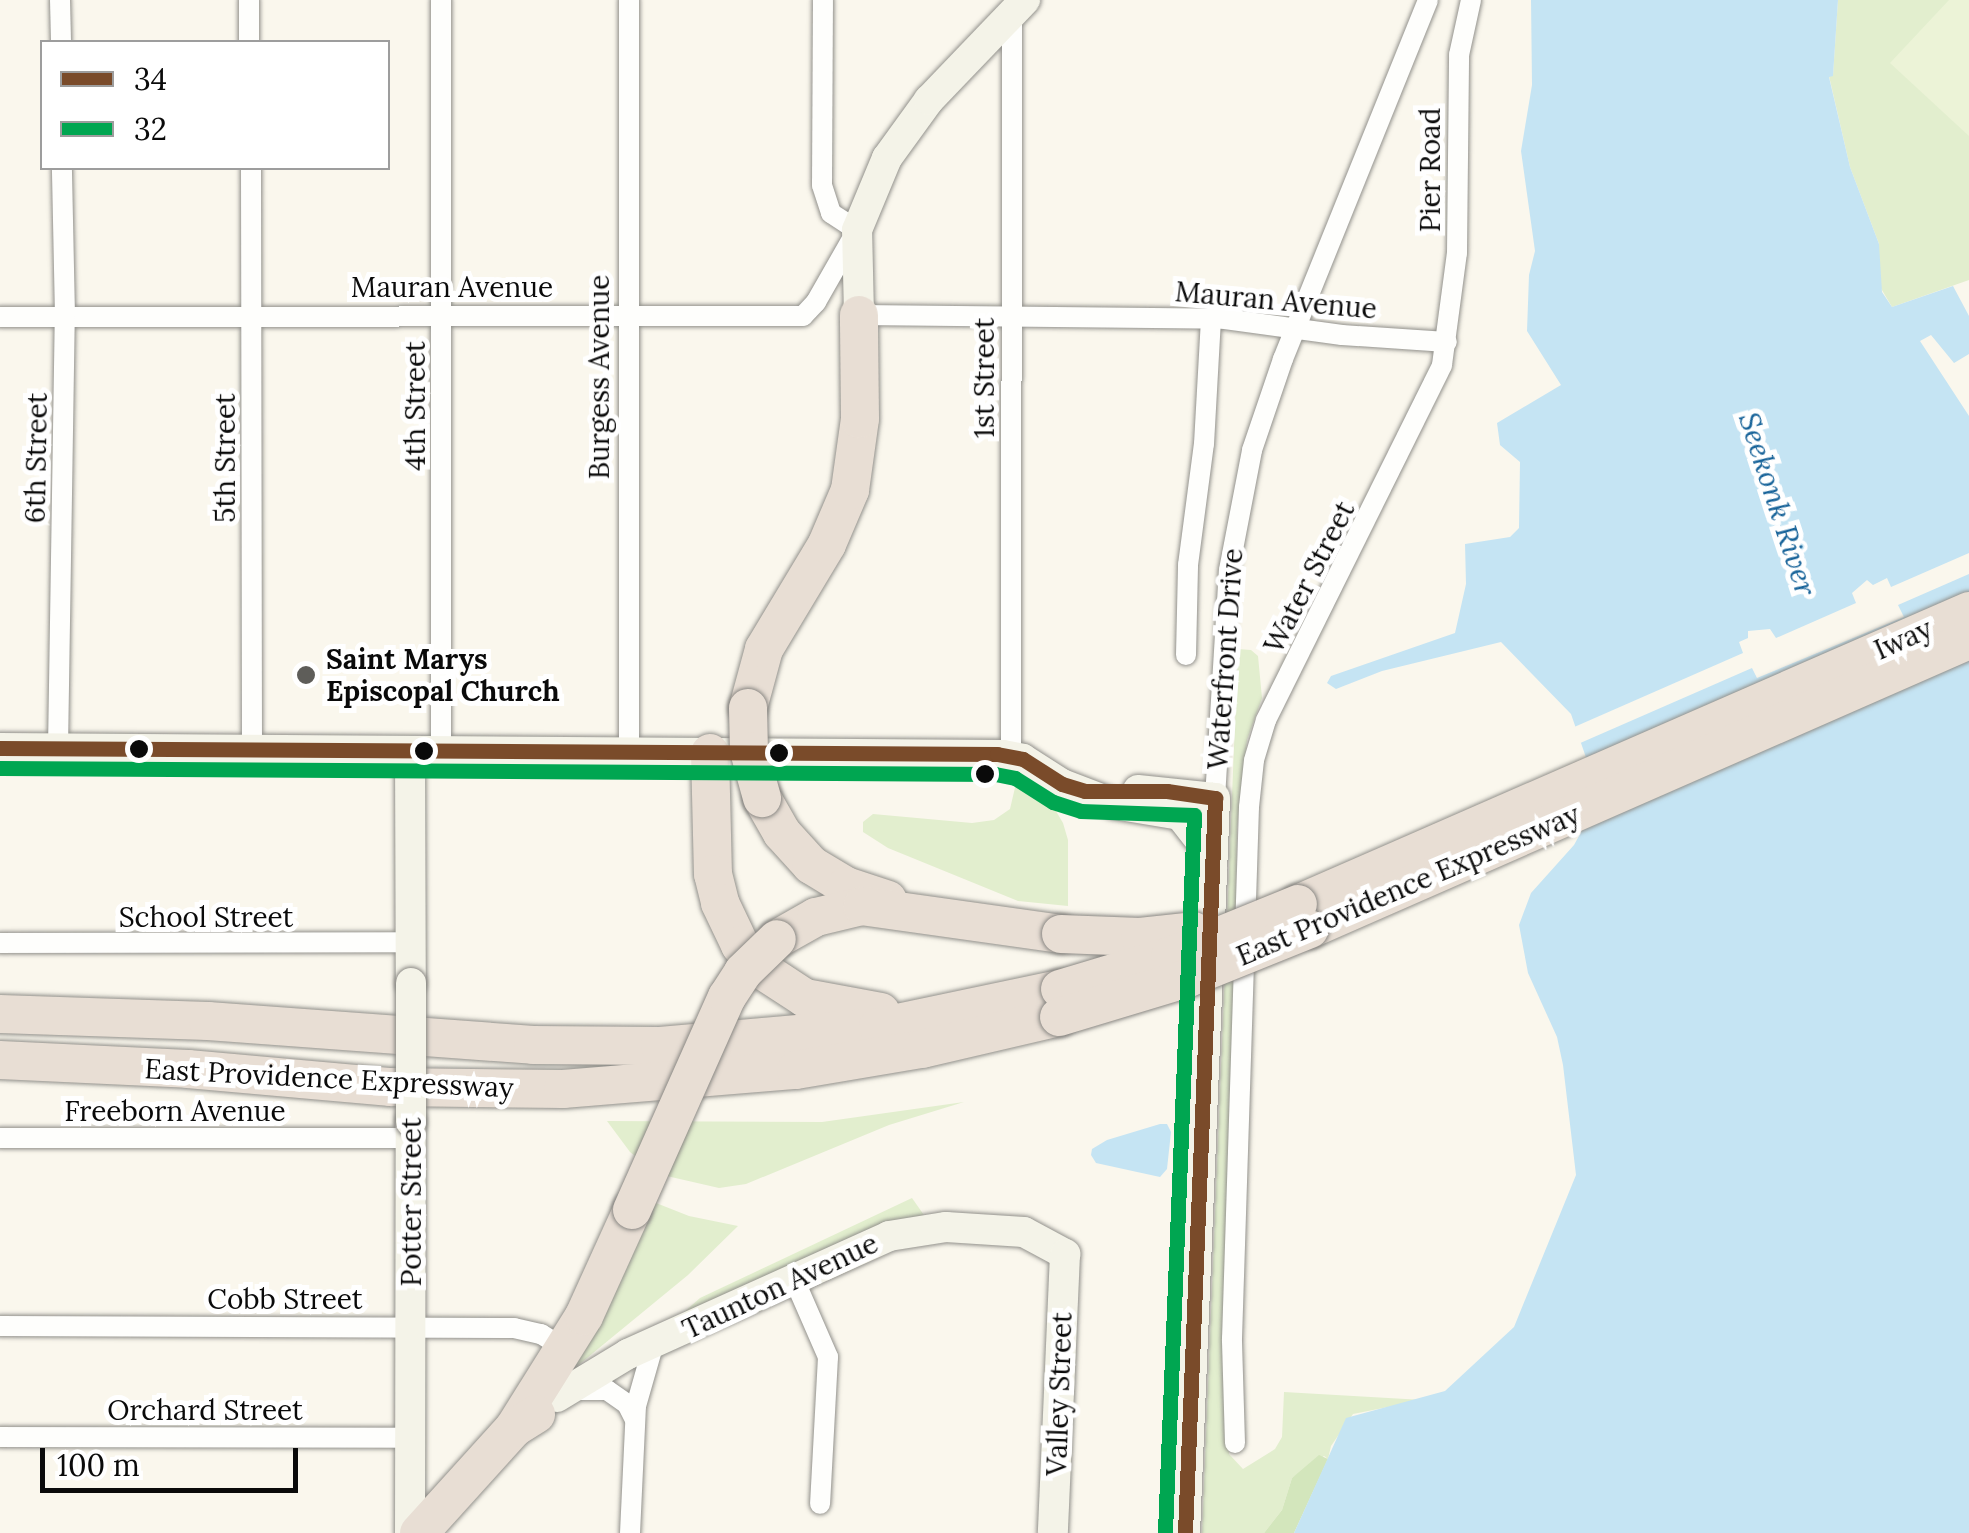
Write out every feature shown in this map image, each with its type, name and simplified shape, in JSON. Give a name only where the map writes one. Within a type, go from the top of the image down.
[{"type":"highway","points":[[860,315],[860,418],[850,490],[827,544],[764,648],[748,708],[748,751],[762,798],[782,833],[822,873],[871,896],[953,916],[1062,934],[1121,938],[1185,933],[1298,904]]},
{"type":"highway","name":"Iway","points":[[1843,681],[1969,610]]},
{"type":"highway","name":"Iway","points":[[1843,681],[1969,640]]},
{"type":"highway","name":"East Providence Expressway","points":[[0,1014],[208,1021],[516,1044],[660,1046],[832,1033],[988,1006],[1060,1003],[1843,681]]},
{"type":"highway","name":"East Providence Expressway","points":[[0,1060],[188,1069],[423,1088],[563,1089],[701,1081],[827,1066],[1243,958],[1843,681]]},
{"type":"highway","points":[[710,752],[715,888],[732,932],[762,970],[805,998],[846,1008],[910,1013],[988,1006]]},
{"type":"highway","name":"Taunton Avenue","points":[[420,1533],[514,1428],[565,1349],[594,1298],[726,997],[742,972],[777,939],[816,917],[846,908],[879,906],[953,916]]},
{"type":"highway","name":"Taunton Avenue","points":[[514,1428],[557,1396]]},
{"type":"main road","points":[[860,315],[857,230],[874,184],[905,130],[1016,4]]},
{"type":"main road","points":[[0,748],[1010,756],[1124,806],[1180,815],[1191,826],[1212,868]]},
{"type":"main road","name":"Potter Street","points":[[410,752],[410,1533]]},
{"type":"main road","points":[[1086,791],[1167,791],[1215,798]]},
{"type":"main road","points":[[1166,811],[1192,808],[1215,798]]},
{"type":"main road","name":"Waterfront Drive","points":[[1186,1533],[1215,798]]},
{"type":"main road","name":"Taunton Avenue","points":[[557,1396],[602,1367],[872,1242],[931,1228],[1024,1232],[1065,1254]]},
{"type":"main road","name":"Valley Street","points":[[1053,1533],[1065,1254]]},
{"type":"street","points":[[60,0],[60,40]]},
{"type":"street","points":[[249,0],[249,40]]},
{"type":"street","name":"4th Street","points":[[440,0],[444,314],[442,753]]},
{"type":"street","name":"Burgess Avenue","points":[[629,0],[629,753]]},
{"type":"street","points":[[823,0],[822,185],[831,213],[857,230]]},
{"type":"street","name":"Waterfront Drive","points":[[1215,798],[1233,536],[1256,435],[1428,0]]},
{"type":"street","name":"Pier Road","points":[[1447,342],[1457,253],[1459,55],[1472,0]]},
{"type":"street","name":"1st Street","points":[[1010,756],[1016,4]]},
{"type":"street","name":"6th Street","points":[[58,749],[65,316],[62,170]]},
{"type":"street","name":"5th Street","points":[[251,170],[252,749]]},
{"type":"street","name":"Mauran Avenue","points":[[0,317],[803,316],[816,302],[857,230]]},
{"type":"street","name":"Mauran Avenue","points":[[860,315],[1211,318],[1447,342]]},
{"type":"street","points":[[1186,656],[1188,565],[1203,455],[1211,318]]},
{"type":"street","name":"Water Street","points":[[1235,1443],[1233,1320],[1249,807],[1254,760],[1273,706],[1432,392],[1447,342]]},
{"type":"street","name":"School Street","points":[[0,943],[411,942]]},
{"type":"street","name":"Freeborn Avenue","points":[[0,1138],[411,1130]]},
{"type":"street","points":[[794,1279],[828,1357],[820,1504]]},
{"type":"street","name":"Cobb Street","points":[[0,1326],[525,1329],[565,1349]]},
{"type":"street","points":[[630,1533],[634,1418],[654,1343]]},
{"type":"street","points":[[557,1396],[582,1388],[607,1390],[622,1398],[634,1418]]},
{"type":"street","name":"Orchard Street","points":[[0,1437],[410,1438]]},
{"type":"green space","points":[[1838,0],[1969,0],[1969,280],[1892,307],[1879,285],[1879,244],[1850,167],[1829,76],[1833,75]]},
{"type":"green space","points":[[1949,0],[1969,0],[1969,136],[1890,63]]},
{"type":"green space","points":[[1238,649],[1251,650],[1258,656],[1262,698],[1247,740],[1237,828],[1229,1454],[1243,1469],[1275,1449],[1282,1437],[1284,1392],[1423,1400],[1353,1414],[1331,1446],[1328,1459],[1324,1456],[1292,1478],[1282,1510],[1264,1533],[1202,1533]]},
{"type":"green space","points":[[1017,779],[1032,785],[1050,801],[1063,823],[1068,840],[1068,906],[1018,901],[888,848],[863,832],[863,822],[873,814],[972,823],[994,820],[1010,809]]},
{"type":"green space","points":[[964,1102],[889,1125],[746,1184],[719,1188],[658,1174],[630,1152],[607,1121],[822,1122]]},
{"type":"green space","points":[[912,1198],[926,1218],[674,1321],[700,1298]]},
{"type":"green space","points":[[651,1201],[689,1216],[738,1226],[688,1275],[565,1376]]},
{"type":"green space","points":[[1319,1455],[1328,1459],[1294,1533],[1264,1533],[1282,1510],[1292,1478]]},
{"type":"water","name":"Seekonk River","points":[[1531,0],[1838,0],[1833,76],[1829,77],[1850,167],[1879,244],[1882,292],[1892,307],[1953,286],[1969,316],[1969,1533],[1294,1533],[1346,1418],[1445,1391],[1514,1327],[1576,1175],[1557,1037],[1528,973],[1519,925],[1531,893],[1574,845],[1590,816],[1591,772],[1571,714],[1501,642],[1382,671],[1336,689],[1327,683],[1331,676],[1455,633],[1466,584],[1465,544],[1510,537],[1519,528],[1520,462],[1500,445],[1497,423],[1561,385],[1527,331],[1529,275],[1535,251],[1521,151],[1532,85]]},
{"type":"water","points":[[1167,1124],[1171,1132],[1167,1169],[1160,1177],[1096,1163],[1091,1155],[1092,1149],[1107,1140]]},
{"type":"pier","points":[[1931,335],[1954,363],[1969,354],[1969,416],[1920,341]]},
{"type":"pier","points":[[1969,553],[1969,574],[1898,605],[1904,617],[1757,678],[1752,668],[1578,744],[1572,728],[1743,653],[1739,642],[1748,638],[1748,631],[1770,629],[1776,638],[1856,603],[1852,593],[1867,580],[1873,585],[1887,578],[1891,587]]},
{"type":"transit line","name":"34","points":[[0,748],[997,754],[1023,759],[1062,784],[1085,791],[1167,791],[1215,798],[1185,1533]]},
{"type":"transit line","name":"32","points":[[0,768],[995,774],[1015,778],[1053,802],[1081,811],[1194,815],[1165,1532]]},
{"type":"place","name":"Saint Marys Episcopal Church","points":[[306,675]]}]
